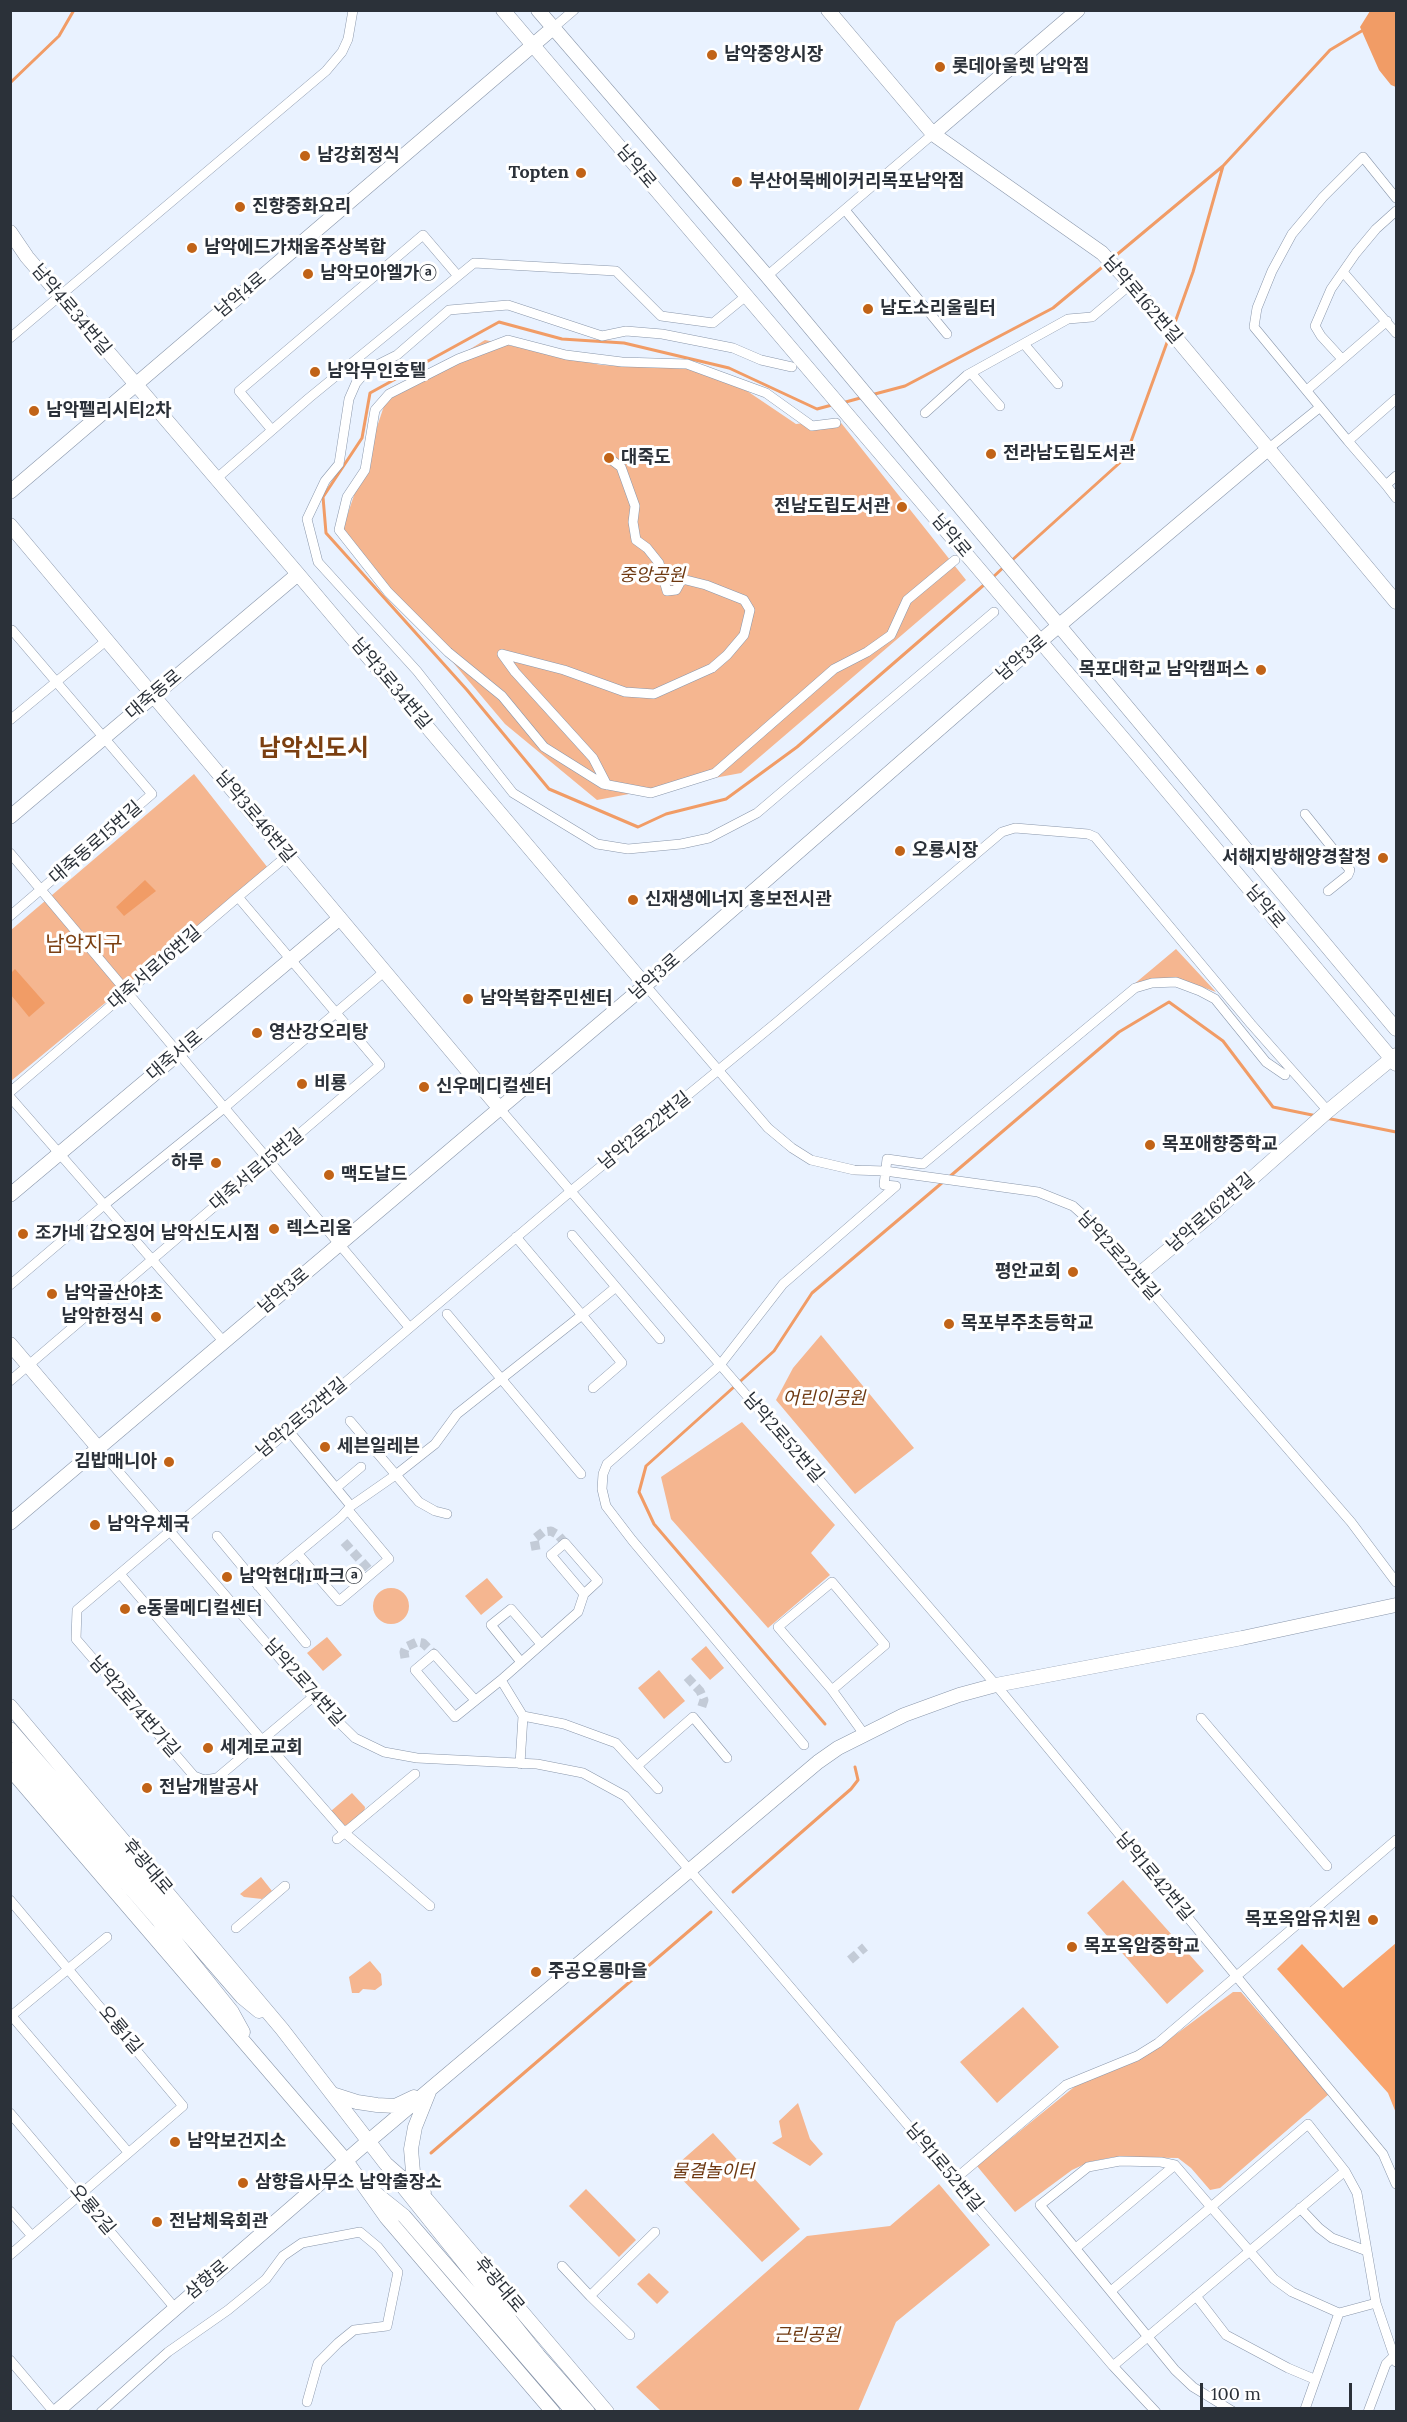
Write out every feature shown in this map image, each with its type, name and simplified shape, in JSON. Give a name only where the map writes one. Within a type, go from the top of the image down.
[{"type":"street","points":[[10,338],[326,71],[342,52],[348,39],[353,10]]},
{"type":"street","name":"남악로","points":[[503,10],[1395,1059]]},
{"type":"street","name":"남악로","points":[[538,10],[767,276],[1396,1029]]},
{"type":"street","points":[[554,28],[574,10]]},
{"type":"street","name":"남악로162번길","points":[[828,10],[933,134],[1102,254],[1129,281],[1396,602]]},
{"type":"street","points":[[767,276],[1078,10]]},
{"type":"street","name":"남악4로","points":[[10,492],[554,28]]},
{"type":"street","points":[[1396,198],[1363,157],[1323,197],[1292,234],[1272,271],[1257,308],[1254,327],[1396,498]]},
{"type":"street","points":[[845,210],[947,334]]},
{"type":"street","points":[[1342,359],[1321,336],[1316,326],[1331,289],[1376,229],[1396,211]]},
{"type":"street","name":"남악4로34번길","points":[[10,232],[27,257],[135,385]]},
{"type":"street","points":[[272,430],[239,391],[423,235],[458,276]]},
{"type":"street","points":[[216,479],[474,263],[616,272],[661,316],[713,323],[746,296]]},
{"type":"street","points":[[1343,272],[1396,333]]},
{"type":"street","points":[[925,413],[971,373],[1068,319],[1092,317],[1129,281]]},
{"type":"street","points":[[792,368],[761,360],[733,348],[662,334],[626,331],[602,336],[508,305],[449,310],[397,354],[367,370],[356,383],[348,399],[339,464],[325,481],[307,519],[318,562],[417,671],[513,793],[597,844],[628,849],[681,844],[710,838],[757,813],[994,612]]},
{"type":"street","points":[[1307,390],[1387,321]]},
{"type":"street","points":[[836,423],[812,426],[766,393],[687,364],[622,362],[566,355],[508,340],[458,359],[389,394],[375,410],[365,470],[347,497],[339,531],[388,592],[448,652],[502,696],[544,747],[606,785],[651,793],[715,773],[834,669],[867,652],[891,634],[907,600],[955,560]]},
{"type":"street","points":[[1024,344],[1058,384]]},
{"type":"street","points":[[971,373],[1000,406]]},
{"type":"street","name":"남악3로34번길","points":[[135,385],[646,986]]},
{"type":"street","points":[[1348,441],[1396,399]]},
{"type":"street","points":[[1268,449],[1319,408]]},
{"type":"street","name":"남악3로","points":[[10,1523],[646,986],[1059,626],[1268,449]]},
{"type":"street","points":[[606,785],[593,758],[515,672],[502,654],[564,670],[625,692],[654,694],[712,668],[727,655],[744,634],[750,610],[744,600],[706,585],[682,579],[676,590],[667,591],[659,563],[647,548],[636,540],[633,522],[635,506],[621,467],[609,458]]},
{"type":"street","points":[[1386,485],[1396,476]]},
{"type":"street","name":"남악3로46번길","points":[[10,525],[500,1109]]},
{"type":"street","name":"대죽동로","points":[[10,817],[298,574]]},
{"type":"street","points":[[10,631],[12,630],[104,737]]},
{"type":"street","points":[[10,720],[106,640]]},
{"type":"street","name":"대죽동로15번길","points":[[10,916],[152,794],[104,737]]},
{"type":"street","points":[[1305,814],[1350,870],[1348,875],[1328,891]]},
{"type":"street","points":[[719,1071],[994,837],[1007,829],[1015,828],[1088,834],[1101,843],[1326,1112],[1395,1059]]},
{"type":"street","points":[[10,853],[409,1327]]},
{"type":"street","name":"대죽서로16번길","points":[[10,1092],[288,855]]},
{"type":"street","points":[[237,897],[290,959]]},
{"type":"street","name":"대죽서로","points":[[10,1195],[340,918]]},
{"type":"street","name":"대죽서로15번길","points":[[10,1381],[380,1065],[290,959]]},
{"type":"street","points":[[10,1285],[385,971]]},
{"type":"street","points":[[804,1745],[606,1506],[602,1489],[603,1474],[607,1464],[720,1365],[783,1284],[896,1186],[884,1185],[887,1159],[923,1164],[1135,988],[1152,983],[1176,982],[1190,985],[1215,999],[1266,1062],[1285,1074]]},
{"type":"street","name":"남악2로22번길","points":[[646,986],[768,1128],[811,1160],[854,1170],[1038,1192],[1073,1206],[1093,1224],[1350,1522],[1396,1582]]},
{"type":"street","name":"남악2로22번길","points":[[571,1191],[719,1071]]},
{"type":"street","points":[[10,1097],[224,1342]]},
{"type":"street","name":"남악2로52번길","points":[[500,1109],[996,1685]]},
{"type":"street","name":"남악로162번길","points":[[1137,1276],[1326,1112]]},
{"type":"street","name":"남악2로52번길","points":[[171,1530],[571,1191]]},
{"type":"street","points":[[573,1235],[660,1339]]},
{"type":"street","points":[[516,1237],[622,1363],[593,1388]]},
{"type":"street","points":[[258,1586],[349,1508],[435,1444],[457,1414],[616,1287]]},
{"type":"street","points":[[447,1314],[581,1474]]},
{"type":"street","points":[[10,1344],[99,1449]]},
{"type":"street","points":[[350,1421],[426,1507],[447,1514]]},
{"type":"street","points":[[288,1430],[336,1488],[389,1559],[339,1601],[298,1554]]},
{"type":"street","name":"남악2로74번길","points":[[99,1449],[313,1697],[355,1738],[384,1752],[417,1758],[537,1764],[583,1773],[625,1796],[691,1871]]},
{"type":"street","points":[[336,1488],[362,1467]]},
{"type":"street","name":"남악2로74번가길","points":[[171,1530],[77,1610],[76,1639],[194,1776],[204,1780],[217,1778],[265,1743],[313,1697]]},
{"type":"street","points":[[217,1536],[306,1643]]},
{"type":"street","points":[[475,1700],[434,1654],[415,1671],[455,1717],[501,1680],[578,1612],[584,1593],[598,1581],[565,1543],[551,1555],[584,1593]]},
{"type":"street","points":[[120,1574],[265,1743],[341,1836],[430,1906]]},
{"type":"street","points":[[832,1690],[885,1645],[831,1582],[778,1627],[832,1690],[864,1734]]},
{"type":"street","name":"삼향로","points":[[55,2412],[174,2307],[818,1762],[864,1734],[928,1706],[996,1685],[1286,1629],[1396,1605]]},
{"type":"street","points":[[521,1662],[491,1625],[511,1608],[541,1644]]},
{"type":"street","points":[[501,1680],[523,1716],[520,1764]]},
{"type":"street","name":"남악1로42번길","points":[[996,1685],[1383,2154],[1396,2184]]},
{"type":"street","name":"후광대로","points":[[10,1706],[282,2029],[332,2094],[364,2146],[427,2200],[607,2412]]},
{"type":"street","points":[[637,1766],[700,1709]]},
{"type":"street","points":[[523,1716],[564,1724],[616,1743],[658,1789]]},
{"type":"street","points":[[693,1717],[727,1758]]},
{"type":"street","points":[[1201,1718],[1328,1866]]},
{"type":"street","name":"후광대로","points":[[10,1729],[242,1997],[282,2029]]},
{"type":"street","name":"후광대로","points":[[10,1749],[159,1921],[232,2012],[255,2056]]},
{"type":"street","name":"후광대로","points":[[10,1768],[347,2162],[386,2217],[553,2412]]},
{"type":"street","points":[[341,1836],[415,1774]]},
{"type":"street","points":[[954,2180],[1066,2085],[1137,2056],[1158,2043],[1237,1978],[1396,1840]]},
{"type":"street","name":"남악1로52번길","points":[[691,1871],[1113,2366],[1156,2412]]},
{"type":"street","points":[[236,1928],[285,1886]]},
{"type":"street","name":"오룡1길","points":[[10,1900],[183,2106],[10,2255]]},
{"type":"street","points":[[107,1937],[11,2016],[128,2152]]},
{"type":"street","points":[[332,2094],[357,2102],[395,2106],[430,2091]]},
{"type":"street","points":[[427,2200],[413,2172],[411,2149],[415,2127],[430,2091]]},
{"type":"street","name":"오룡2길","points":[[10,2113],[174,2307]]},
{"type":"street","points":[[1111,2291],[1308,2124],[1345,2171],[1357,2193],[1376,2303],[1395,2360],[1386,2364],[1368,2412]]},
{"type":"street","points":[[1234,2412],[1193,2386],[1175,2370],[1040,2205],[1082,2171],[1095,2165],[1120,2161],[1161,2162],[1174,2165],[1249,2252],[1274,2278],[1292,2292],[1339,2313],[1376,2303]]},
{"type":"street","name":"후광대로","points":[[386,2164],[416,2206],[588,2412]]},
{"type":"street","points":[[1076,2248],[1174,2165]]},
{"type":"street","points":[[1113,2366],[1345,2171]]},
{"type":"street","name":"후광대로","points":[[363,2183],[404,2216],[573,2412]]},
{"type":"street","points":[[1300,2208],[1332,2238],[1366,2251]]},
{"type":"street","points":[[10,2211],[32,2236]]},
{"type":"street","points":[[101,2412],[168,2352],[228,2310],[266,2279],[284,2256],[303,2243],[360,2232],[378,2247],[398,2272],[387,2326],[354,2330],[338,2343],[318,2363],[307,2402]]},
{"type":"street","points":[[590,2296],[655,2232]]},
{"type":"street","points":[[562,2266],[630,2335]]},
{"type":"street","points":[[1196,2296],[1226,2335],[1314,2379]]},
{"type":"street","points":[[1304,2412],[1339,2313]]},
{"type":"street","points":[[10,2360],[55,2412]]},
{"type":"green space","name":"중앙공원","points":[[485,340],[601,365],[716,370],[796,424],[838,419],[966,580],[741,773],[597,800],[505,724],[342,531],[386,400]]},
{"type":"green space","points":[[194,774],[268,868],[11,1081],[11,930]]},
{"type":"green space","points":[[1176,949],[1216,992],[1180,979],[1133,985]]},
{"type":"green space","name":"어린이공원","points":[[821,1335],[914,1448],[855,1494],[776,1400],[793,1368]]},
{"type":"green space","points":[[742,1422],[835,1525],[811,1553],[830,1575],[768,1628],[671,1519],[661,1477]]},
{"type":"green space","points":[[487,1578],[503,1597],[481,1615],[465,1596]]},
{"type":"green space","points":[[391,1588],[404,1593],[409,1606],[404,1619],[391,1624],[378,1619],[373,1606],[378,1593]]},
{"type":"green space","points":[[327,1637],[342,1655],[323,1671],[307,1653]]},
{"type":"green space","points":[[706,1646],[724,1668],[710,1680],[691,1659]]},
{"type":"green space","points":[[659,1670],[685,1701],[664,1719],[638,1688]]},
{"type":"green space","points":[[352,1793],[365,1807],[364,1814],[351,1825],[344,1825],[331,1811]]},
{"type":"green space","points":[[261,1877],[272,1891],[262,1899],[244,1897],[240,1894]]},
{"type":"green space","points":[[1123,1880],[1204,1971],[1167,2004],[1087,1913]]},
{"type":"green space","points":[[370,1961],[381,1974],[382,1985],[375,1990],[363,1989],[359,1993],[352,1993],[349,1977]]},
{"type":"green space","points":[[1233,1992],[1241,1992],[1329,2094],[1220,2188],[1210,2190],[1191,2168],[1178,2158],[1114,2157],[1089,2162],[1072,2170],[1015,2212],[977,2166],[1079,2083],[1156,2049]]},
{"type":"green space","points":[[1023,2007],[1059,2047],[997,2103],[960,2062]]},
{"type":"green space","points":[[798,2103],[810,2139],[823,2154],[810,2166],[772,2143],[782,2137],[779,2121]]},
{"type":"green space","name":"물결놀이터","points":[[713,2133],[800,2229],[762,2262],[672,2169]]},
{"type":"green space","name":"근린공원","points":[[939,2184],[990,2245],[896,2322],[858,2411],[661,2411],[636,2387],[807,2236],[890,2226]]},
{"type":"green space","points":[[586,2189],[636,2240],[619,2257],[569,2206]]},
{"type":"green space","points":[[649,2273],[669,2292],[657,2304],[637,2284]]},
{"type":"shaded area","points":[[1370,11],[1396,11],[1396,87],[1391,85],[1379,70],[1360,27]]},
{"type":"shaded area","points":[[145,880],[156,891],[124,916],[116,907]]},
{"type":"shaded area","points":[[15,969],[45,1003],[29,1017],[11,995],[11,973]]},
{"type":"shaded area","points":[[1396,1943],[1396,2113],[1388,2093],[1277,1969],[1302,1944],[1343,1988]]},
{"type":"waterway","points":[[10,83],[59,36],[74,10]]},
{"type":"waterway","points":[[1114,257],[1223,166],[1330,50],[1365,29]]},
{"type":"waterway","points":[[1173,328],[1193,272],[1223,166]]},
{"type":"waterway","points":[[871,395],[905,386],[1053,308],[1106,264]]},
{"type":"waterway","points":[[832,405],[817,409],[729,368],[624,343],[562,339],[499,322],[370,393],[362,438],[323,497],[326,533],[467,690],[549,789],[638,827],[666,814],[726,799],[797,747],[985,584]]},
{"type":"waterway","points":[[1010,562],[1125,458],[1169,337]]},
{"type":"waterway","points":[[842,403],[864,397]]},
{"type":"waterway","points":[[992,578],[1005,566]]},
{"type":"waterway","points":[[948,1178],[1119,1032],[1169,1002],[1223,1041],[1273,1107],[1317,1116]]},
{"type":"waterway","points":[[1326,1118],[1396,1132]]},
{"type":"waterway","points":[[825,1724],[654,1524],[639,1492],[646,1466],[774,1351],[812,1293],[943,1182]]},
{"type":"waterway","points":[[733,1892],[851,1789],[858,1780],[855,1767]]},
{"type":"waterway","points":[[431,2153],[711,1912]]},
{"type":"tunnel","points":[[536,1550],[534,1539],[543,1532],[551,1531],[565,1543]]},
{"type":"tunnel","points":[[344,1542],[372,1573]]},
{"type":"tunnel","points":[[405,1658],[406,1647],[417,1642],[423,1643],[434,1654]]},
{"type":"tunnel","points":[[687,1677],[700,1691],[704,1700],[701,1709]]},
{"type":"tunnel","points":[[850,1960],[865,1947]]},
{"type":"place","name":"남악중앙시장","points":[[712,55]]},
{"type":"place","name":"롯데아울렛 남악점","points":[[940,67]]},
{"type":"place","name":"남강회정식","points":[[305,156]]},
{"type":"place","name":"Topten","points":[[581,173]]},
{"type":"place","name":"부산어묵베이커리목포남악점","points":[[737,182]]},
{"type":"place","name":"진향중화요리","points":[[240,207]]},
{"type":"place","name":"남악에드가채움주상복합","points":[[192,248]]},
{"type":"place","name":"남악모아엘가ⓐ","points":[[308,274]]},
{"type":"place","name":"남도소리울림터","points":[[868,309]]},
{"type":"place","name":"남악무인호텔","points":[[315,372]]},
{"type":"place","name":"남악펠리시티2차","points":[[34,411]]},
{"type":"place","name":"전라남도립도서관","points":[[991,454]]},
{"type":"place","name":"대죽도","points":[[609,458]]},
{"type":"place","name":"전남도립도서관","points":[[902,507]]},
{"type":"place","name":"목포대학교 남악캠퍼스","points":[[1261,670]]},
{"type":"place","name":"오룡시장","points":[[900,851]]},
{"type":"place","name":"서해지방해양경찰청","points":[[1383,858]]},
{"type":"place","name":"신재생에너지 홍보전시관","points":[[633,900]]},
{"type":"place","name":"남악복합주민센터","points":[[468,999]]},
{"type":"place","name":"영산강오리탕","points":[[257,1033]]},
{"type":"place","name":"비룡","points":[[302,1084]]},
{"type":"place","name":"신우메디컬센터","points":[[424,1087]]},
{"type":"place","name":"목포애향중학교","points":[[1150,1145]]},
{"type":"place","name":"하루","points":[[216,1163]]},
{"type":"place","name":"맥도날드","points":[[329,1175]]},
{"type":"place","name":"렉스리움","points":[[274,1229]]},
{"type":"place","name":"조가네 갑오징어 남악신도시점","points":[[23,1234]]},
{"type":"place","name":"평안교회","points":[[1073,1272]]},
{"type":"place","name":"남악골산야초","points":[[52,1294]]},
{"type":"place","name":"남악한정식","points":[[156,1317]]},
{"type":"place","name":"목포부주초등학교","points":[[949,1324]]},
{"type":"place","name":"세븐일레븐","points":[[325,1447]]},
{"type":"place","name":"김밥매니아","points":[[169,1462]]},
{"type":"place","name":"남악우체국","points":[[95,1525]]},
{"type":"place","name":"남악현대I파크ⓐ","points":[[227,1577]]},
{"type":"place","name":"e동물메디컬센터","points":[[125,1609]]},
{"type":"place","name":"세계로교회","points":[[208,1748]]},
{"type":"place","name":"전남개발공사","points":[[147,1788]]},
{"type":"place","name":"목포옥암유치원","points":[[1373,1920]]},
{"type":"place","name":"목포옥암중학교","points":[[1072,1947]]},
{"type":"place","name":"주공오룡마을","points":[[536,1972]]},
{"type":"place","name":"남악보건지소","points":[[175,2142]]},
{"type":"place","name":"삼향읍사무소 남악출장소","points":[[243,2183]]},
{"type":"place","name":"전남체육회관","points":[[157,2222]]},
{"type":"district","name":"남악신도시","points":[[314,749]]},
{"type":"district","name":"남악지구","points":[[84,945]]}]
